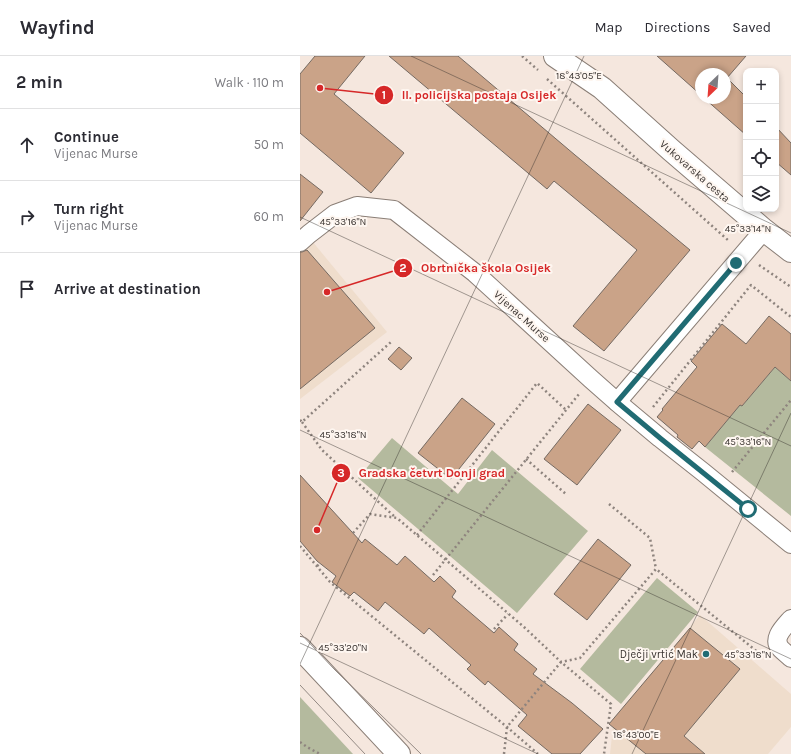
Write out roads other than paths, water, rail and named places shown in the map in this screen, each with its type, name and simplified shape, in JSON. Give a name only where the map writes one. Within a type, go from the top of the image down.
[{"type":"main road","name":"Vukovarska cesta","points":[[555,56],[602,88],[764,230],[791,250]]},
{"type":"main road","name":"Vukovarska cesta","points":[[575,56],[602,88]]},
{"type":"main road","points":[[300,648],[399,754]]},
{"type":"street","name":"Vijenac Murse","points":[[300,242],[335,214],[357,206],[394,210],[475,273],[617,402],[791,544]]},
{"type":"street","points":[[617,402],[764,230]]},
{"type":"street","points":[[791,619],[778,635],[777,641],[779,648],[791,658]]},
{"type":"tram line","points":[[300,633],[335,670],[421,754]]},
{"type":"tram line","points":[[300,685],[365,754]]},
{"type":"place","name":"II. policijska postaja Osijek","points":[[320,88]]},
{"type":"place","name":"Obrtnička škola Osijek","points":[[327,292]]},
{"type":"place","name":"Gradska četvrt Donji grad","points":[[317,530]]},
{"type":"place","name":"Dječji vrtić Mak","points":[[706,654]]}]
